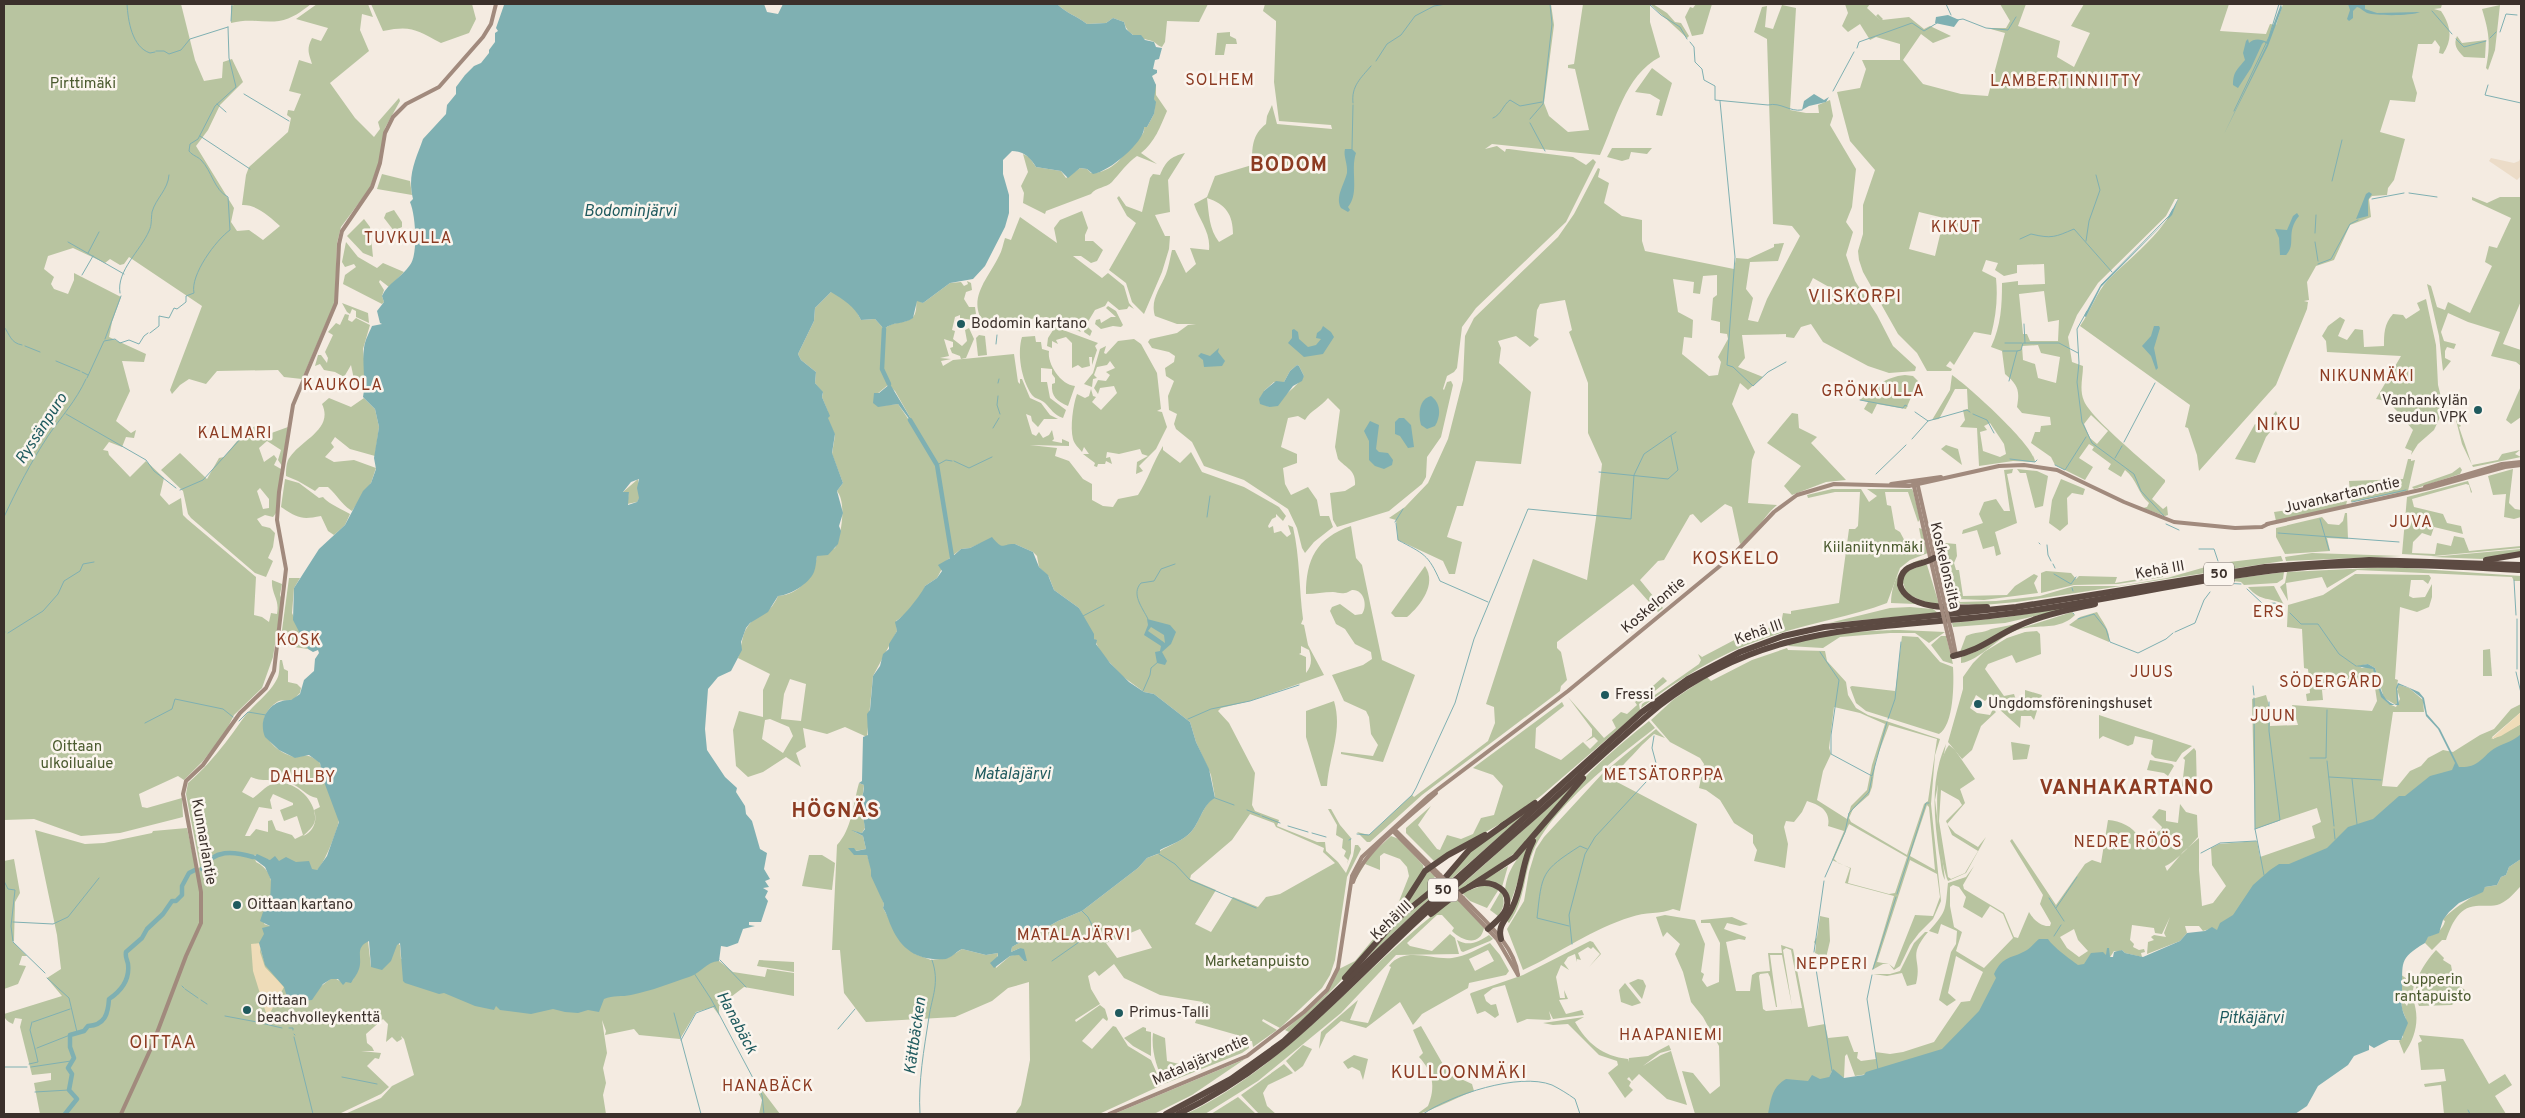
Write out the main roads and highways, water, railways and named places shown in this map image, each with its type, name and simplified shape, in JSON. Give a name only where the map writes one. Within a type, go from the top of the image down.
[{"type":"highway","points":[[2466,562],[2521,554]]},
{"type":"highway","points":[[1933,560],[1909,567],[1902,574],[1900,581],[1901,589],[1911,600],[1927,605],[2016,607]]},
{"type":"highway","name":"Kehä III","points":[[1166,1114],[1201,1096],[1248,1067],[1284,1041],[1322,1007],[1424,908],[1642,712],[1674,688],[1718,662],[1761,643],[1801,632],[1853,623],[2016,607],[2298,563],[2369,560],[2521,565]]},
{"type":"highway","name":"Kehä III","points":[[1178,1114],[1234,1084],[1288,1044],[1404,934],[1646,717],[1691,684],[1741,657],[1778,644],[1838,630],[2015,613],[2236,576],[2306,567],[2372,564],[2521,570]]},
{"type":"highway","points":[[2475,568],[2521,574]]},
{"type":"highway","points":[[1955,656],[1979,649],[2016,627],[2046,616],[2134,593]]},
{"type":"highway","points":[[1404,934],[1469,887],[1509,862],[1604,754]]},
{"type":"highway","points":[[1322,1007],[1382,935],[1408,909],[1439,885],[1469,850],[1568,778]]},
{"type":"highway","points":[[1382,935],[1419,879],[1430,867],[1458,849],[1506,824]]},
{"type":"highway","points":[[1501,939],[1500,928],[1515,902],[1524,860],[1540,829]]},
{"type":"highway","points":[[1469,887],[1485,883],[1496,885],[1504,892],[1507,902],[1506,908],[1490,929]]},
{"type":"highway","points":[[1490,929],[1506,918]]},
{"type":"main road","name":"Kunnarlantie","points":[[122,1114],[152,1046],[186,956],[201,923],[201,892],[183,794],[184,785],[203,765],[240,712],[266,688],[274,671],[286,569],[278,520],[279,492],[295,399],[336,303],[339,244],[342,231],[372,187],[380,163],[385,133],[393,117],[409,102],[439,86],[484,37],[491,24],[496,4]]},
{"type":"main road","name":"Juvankartanontie","points":[[1943,478],[2004,465],[2024,465],[2049,469],[2061,472],[2124,502],[2168,520],[2235,528],[2258,527],[2421,489],[2521,463]]},
{"type":"main road","name":"Koskelontie","points":[[1394,830],[1448,781],[1576,685],[1732,556],[1774,512],[1789,500],[1810,490],[1834,484],[1915,484],[1943,478]]},
{"type":"main road","name":"Koskelonsilta","points":[[1915,484],[1955,656]]},
{"type":"main road","points":[[1394,830],[1501,939],[1509,951],[1518,975],[1505,950],[1490,929]]},
{"type":"main road","name":"Matalajärventie","points":[[1109,1114],[1247,1056],[1310,1007],[1326,990],[1338,968],[1352,876],[1358,862],[1394,830]]},
{"type":"water","name":"Bodominjärvi","points":[[502,4],[764,4],[767,12],[778,14],[783,4],[1057,4],[1087,24],[1106,23],[1113,18],[1124,22],[1126,29],[1133,35],[1141,35],[1145,40],[1154,42],[1156,47],[1162,48],[1159,59],[1155,60],[1153,69],[1157,70],[1157,73],[1152,76],[1156,85],[1154,114],[1147,127],[1144,127],[1139,140],[1117,162],[1093,174],[1087,169],[1080,168],[1068,178],[1061,171],[1036,167],[1029,158],[1020,152],[1012,151],[1003,160],[1003,174],[1009,195],[1009,213],[1005,227],[985,266],[973,279],[950,283],[923,303],[917,301],[913,318],[884,329],[875,319],[861,320],[852,307],[831,292],[815,308],[814,321],[798,354],[801,360],[816,372],[815,383],[823,392],[822,397],[830,416],[828,418],[835,434],[832,453],[843,483],[837,491],[843,513],[839,526],[841,531],[838,544],[828,555],[817,556],[814,572],[804,585],[778,596],[768,612],[750,623],[741,642],[742,650],[731,671],[718,677],[708,689],[705,729],[707,750],[725,777],[737,788],[736,792],[745,806],[746,814],[752,821],[760,849],[767,853],[764,869],[770,879],[765,881],[769,887],[763,888],[768,891],[765,897],[768,901],[761,922],[749,922],[749,925],[755,926],[743,929],[738,943],[727,947],[721,946],[719,961],[711,963],[693,975],[661,987],[631,995],[604,999],[599,1012],[588,1010],[578,1013],[553,1009],[531,1014],[500,1010],[496,1006],[494,1010],[475,1006],[444,993],[439,994],[405,983],[403,981],[400,943],[397,945],[391,961],[382,970],[371,967],[369,941],[360,950],[359,969],[351,983],[346,982],[343,985],[338,979],[331,979],[323,984],[312,1000],[288,1000],[284,987],[265,965],[259,943],[264,934],[262,928],[270,926],[260,921],[263,912],[270,905],[271,880],[265,867],[253,858],[257,854],[270,860],[275,856],[279,861],[286,857],[296,862],[309,861],[312,869],[317,870],[327,856],[339,822],[323,779],[320,763],[309,755],[295,758],[279,750],[265,737],[263,723],[265,716],[272,706],[284,700],[291,700],[300,694],[304,680],[314,671],[315,659],[319,653],[318,650],[313,652],[308,649],[293,620],[294,588],[319,549],[345,525],[363,491],[371,483],[376,469],[374,458],[379,427],[375,409],[363,397],[364,348],[372,326],[382,324],[380,323],[377,311],[384,302],[382,296],[384,292],[407,269],[413,260],[415,235],[414,216],[410,202],[413,199],[411,182],[415,160],[423,139],[446,114],[447,105],[456,94],[456,87],[465,75],[474,66],[481,63],[489,53],[495,42],[495,33],[498,31],[496,28],[504,5]],"holes":[[[639,479],[637,488],[639,498],[637,502],[628,505],[629,492],[623,492],[631,482]]]},
{"type":"water","points":[[2281,4],[2282,8],[2268,46],[2224,134],[2267,44],[2264,42],[2262,44],[2251,68],[2238,88],[2233,85],[2233,80],[2236,71],[2245,60],[2243,53],[2246,41],[2248,39],[2249,43],[2253,40],[2267,42]]},
{"type":"water","points":[[2348,4],[2365,4],[2365,9],[2377,13],[2420,12],[2402,15],[2378,15],[2367,13],[2357,7],[2353,11],[2353,18],[2349,21],[2347,19],[2350,10]]},
{"type":"water","points":[[1948,15],[1959,20],[1954,27],[1935,23],[1936,17]]},
{"type":"water","points":[[1814,94],[1824,100],[1829,97],[1826,102],[1809,106],[1802,110],[1804,101]]},
{"type":"water","points":[[1345,149],[1352,149],[1356,153],[1354,160],[1354,188],[1348,212],[1341,208],[1339,204],[1347,173]]},
{"type":"water","points":[[2369,192],[2372,194],[2368,200],[2368,216],[2356,219],[2366,194]]},
{"type":"water","points":[[2179,197],[2172,215],[2101,287],[2086,317],[2084,316],[2100,286],[2167,220]]},
{"type":"water","points":[[2297,213],[2299,216],[2293,228],[2291,247],[2286,255],[2280,255],[2279,238],[2275,229],[2287,230],[2293,216]]},
{"type":"water","points":[[1323,326],[1334,337],[1323,354],[1304,357],[1288,343],[1292,338],[1292,330],[1294,329],[1298,332],[1299,339],[1308,347],[1316,345],[1321,339],[1316,338],[1317,333]]},
{"type":"water","points":[[2154,326],[2159,326],[2160,328],[2154,348],[2158,368],[2156,370],[2151,356],[2142,346],[2151,336]]},
{"type":"water","points":[[1219,348],[1218,352],[1225,361],[1222,366],[1204,367],[1203,360],[1198,356],[1201,353],[1210,356]]},
{"type":"water","points":[[1297,365],[1304,376],[1302,381],[1293,386],[1278,406],[1269,407],[1260,404],[1259,399],[1264,391],[1276,381],[1284,382],[1290,371]]},
{"type":"water","points":[[890,384],[910,420],[898,404],[878,407],[873,403],[874,393],[879,393]]},
{"type":"water","points":[[1431,396],[1437,402],[1439,414],[1435,426],[1427,429],[1421,425],[1420,408],[1424,400]]},
{"type":"water","points":[[1399,418],[1404,418],[1411,425],[1414,447],[1408,448],[1400,436],[1395,434],[1395,422]]},
{"type":"water","points":[[1370,421],[1379,425],[1376,449],[1379,452],[1388,453],[1393,460],[1392,465],[1384,469],[1375,466],[1369,460],[1369,441],[1364,431]]},
{"type":"water","name":"Matalajärvi","points":[[992,537],[1001,546],[1015,544],[1033,552],[1039,567],[1048,575],[1054,590],[1079,608],[1094,634],[1094,639],[1097,640],[1096,644],[1110,663],[1129,682],[1144,692],[1154,694],[1190,722],[1196,742],[1209,769],[1215,798],[1207,804],[1194,828],[1185,837],[1160,850],[1160,853],[1147,858],[1138,868],[1082,911],[1058,921],[1012,947],[1011,952],[1020,948],[1024,949],[1027,961],[1024,961],[1019,955],[1010,956],[994,968],[990,963],[998,956],[998,953],[986,955],[962,949],[946,959],[937,959],[920,956],[906,948],[895,935],[883,908],[884,904],[871,876],[867,855],[854,855],[848,848],[854,848],[856,851],[866,849],[863,836],[851,830],[862,833],[865,829],[863,815],[856,814],[855,810],[859,805],[864,789],[864,785],[859,783],[862,781],[863,737],[868,735],[867,714],[870,710],[873,676],[880,666],[883,654],[889,649],[889,644],[897,631],[895,622],[903,616],[921,594],[925,586],[937,578],[942,571],[938,565],[961,549],[970,548]]},
{"type":"water","points":[[1147,619],[1170,625],[1176,632],[1171,644],[1162,652],[1167,661],[1165,665],[1157,663],[1155,652],[1160,651],[1161,646],[1144,635],[1148,625]],"holes":[[[1151,627],[1164,635],[1165,643],[1148,631]]]},
{"type":"water","points":[[2368,664],[2375,668],[2381,690],[2386,699],[2395,705],[2390,705],[2381,697],[2373,669],[2355,666]]},
{"type":"water","name":"Pitkäjärvi","points":[[2398,683],[2419,692],[2424,698],[2427,714],[2440,729],[2459,767],[2466,767],[2477,763],[2492,750],[2521,734],[2521,859],[2509,867],[2506,875],[2501,877],[2497,885],[2485,887],[2483,892],[2459,903],[2443,920],[2439,933],[2428,937],[2425,943],[2406,958],[2403,968],[2402,1004],[2408,1023],[2401,1040],[2389,1040],[2374,1048],[2369,1045],[2369,1050],[2354,1056],[2348,1065],[2318,1086],[2307,1106],[2295,1114],[1768,1114],[1771,1098],[1775,1090],[1786,1079],[1808,1081],[1812,1075],[1820,1079],[1829,1077],[1833,1069],[1844,1078],[1864,1075],[1866,1072],[1942,1049],[1979,1011],[1996,978],[1994,974],[2004,960],[2022,953],[2039,939],[2048,939],[2078,965],[2084,964],[2091,953],[2103,952],[2106,955],[2107,948],[2109,948],[2110,957],[2113,957],[2114,952],[2122,950],[2125,953],[2143,957],[2180,941],[2187,933],[2205,931],[2212,927],[2217,930],[2220,923],[2233,915],[2253,885],[2270,870],[2279,864],[2289,864],[2327,848],[2348,827],[2373,819],[2399,796],[2405,796],[2430,776],[2452,770],[2455,763],[2438,729],[2426,716],[2422,698],[2409,688],[2399,685],[2397,689],[2399,705],[2395,705],[2397,703],[2396,688]]},
{"type":"waterway","points":[[127,4],[128,18],[135,39],[144,50],[150,53],[155,52]]},
{"type":"waterway","name":"Ryssänpuro","points":[[231,21],[232,4]]},
{"type":"waterway","points":[[1376,61],[1387,44],[1401,35],[1415,16],[1434,6],[1446,4]]},
{"type":"waterway","points":[[1530,119],[1543,104],[1552,24],[1550,4]]},
{"type":"waterway","points":[[1649,4],[1661,15],[1680,27],[1687,39]]},
{"type":"waterway","points":[[1946,4],[1951,15]]},
{"type":"waterway","points":[[2234,111],[2269,37],[2279,4]]},
{"type":"waterway","points":[[2432,11],[2452,34]]},
{"type":"waterway","points":[[2500,32],[2506,14],[2517,15]]},
{"type":"waterway","points":[[1957,20],[1963,19],[1986,28],[2008,30],[2016,17]]},
{"type":"waterway","points":[[1857,48],[1859,42],[1912,23],[1924,31],[1937,23]]},
{"type":"waterway","points":[[156,51],[164,51],[169,54],[181,50],[190,39],[228,27]]},
{"type":"waterway","name":"Ryssänpuro","points":[[150,333],[159,326],[159,316],[169,318],[174,308],[177,309],[186,302],[186,296],[194,293],[196,277],[205,258],[230,230],[228,197],[219,190],[205,164],[189,151],[190,144],[198,139],[215,106],[236,87],[229,58],[228,27]]},
{"type":"waterway","points":[[2490,38],[2496,32]]},
{"type":"waterway","points":[[2456,39],[2464,47],[2486,41]]},
{"type":"waterway","points":[[1690,42],[1694,47],[1695,62],[1702,69],[1704,80],[1715,86],[1715,100],[1773,104],[1793,110],[1802,110]]},
{"type":"waterway","points":[[1833,91],[1854,52]]},
{"type":"waterway","points":[[1353,103],[1355,87],[1371,66]]},
{"type":"waterway","points":[[2488,85],[2485,95],[2521,103]]},
{"type":"waterway","points":[[244,94],[289,121]]},
{"type":"waterway","points":[[1493,118],[1498,115],[1510,100],[1520,106],[1542,102]]},
{"type":"waterway","points":[[1720,101],[1735,257],[1727,365],[1733,367],[1753,386],[1768,372],[1786,362]]},
{"type":"waterway","points":[[217,104],[226,112]]},
{"type":"waterway","points":[[1352,149],[1353,105]]},
{"type":"waterway","points":[[1530,123],[1545,151]]},
{"type":"waterway","points":[[200,136],[250,169]]},
{"type":"waterway","points":[[2332,181],[2342,140]]},
{"type":"waterway","points":[[120,293],[120,285],[125,269],[149,231],[152,212],[169,175]]},
{"type":"waterway","points":[[2086,241],[2089,221],[2100,190],[2096,175]]},
{"type":"waterway","points":[[2372,199],[2404,193]]},
{"type":"waterway","points":[[2409,193],[2437,197]]},
{"type":"waterway","points":[[2101,285],[2169,216],[2173,209]]},
{"type":"waterway","points":[[2315,233],[2316,215]]},
{"type":"waterway","points":[[2318,264],[2331,259],[2350,224],[2358,220]]},
{"type":"waterway","points":[[2020,239],[2031,234],[2053,236],[2074,229],[2112,272]]},
{"type":"waterway","points":[[88,253],[99,232]]},
{"type":"waterway","points":[[68,242],[124,274]]},
{"type":"waterway","points":[[2315,242],[2318,261]]},
{"type":"waterway","points":[[82,275],[93,256]]},
{"type":"waterway","points":[[105,339],[121,296]]},
{"type":"waterway","points":[[2087,311],[2077,329],[2079,363],[2077,382],[2082,422],[2092,443],[2134,474],[2141,491],[2164,516]]},
{"type":"waterway","points":[[2024,324],[2025,343]]},
{"type":"waterway","points":[[4,327],[13,340],[22,345]]},
{"type":"waterway","points":[[884,329],[882,369],[889,384]]},
{"type":"waterway","name":"Ryssänpuro","points":[[87,378],[104,341],[115,339],[120,343],[129,340],[139,344],[148,333]]},
{"type":"waterway","points":[[996,344],[997,335]]},
{"type":"waterway","points":[[2005,343],[2022,343]]},
{"type":"waterway","points":[[2009,381],[2017,351],[2021,350],[2023,343],[2059,343],[2078,353]]},
{"type":"waterway","points":[[25,346],[40,352]]},
{"type":"waterway","points":[[2003,351],[2017,351]]},
{"type":"waterway","points":[[56,361],[80,371]]},
{"type":"waterway","name":"Ryssänpuro","points":[[82,372],[88,375]]},
{"type":"waterway","name":"Ryssänpuro","points":[[4,517],[36,456],[73,402],[86,379]]},
{"type":"waterway","points":[[998,383],[999,379]]},
{"type":"waterway","points":[[2124,442],[2155,383]]},
{"type":"waterway","points":[[998,396],[997,405],[1000,414]]},
{"type":"waterway","points":[[1860,400],[1903,408],[1905,405],[1907,406]]},
{"type":"waterway","points":[[1915,412],[1928,421],[1967,410],[1970,412]]},
{"type":"waterway","points":[[66,414],[146,460],[154,471],[176,488]]},
{"type":"waterway","points":[[1973,414],[1987,420],[1994,433]]},
{"type":"waterway","points":[[993,428],[999,418]]},
{"type":"waterway","points":[[910,420],[937,465],[952,557]]},
{"type":"waterway","points":[[1912,439],[1928,421]]},
{"type":"waterway","points":[[1357,834],[1369,835],[1412,795],[1416,788],[1455,703],[1474,639],[1528,509],[1631,519],[1634,475],[1644,454],[1676,432]]},
{"type":"waterway","points":[[180,490],[203,480],[243,436]]},
{"type":"waterway","points":[[1599,472],[1668,479],[1678,470],[1671,436]]},
{"type":"waterway","points":[[2055,465],[2065,470],[2086,437]]},
{"type":"waterway","points":[[1876,474],[1906,445]]},
{"type":"waterway","points":[[2115,458],[2122,446]]},
{"type":"waterway","points":[[954,461],[969,468],[992,457]]},
{"type":"waterway","points":[[2010,459],[2035,462],[2037,460]]},
{"type":"waterway","points":[[937,465],[946,460],[952,461]]},
{"type":"waterway","points":[[2352,502],[2406,490]]},
{"type":"waterway","points":[[1207,517],[1210,496]]},
{"type":"waterway","points":[[1395,522],[1403,509]]},
{"type":"waterway","points":[[2320,519],[2329,550]]},
{"type":"waterway","points":[[1396,523],[1398,540],[1424,556],[1432,565],[1440,581],[1488,602]]},
{"type":"waterway","points":[[2166,524],[2179,530]]},
{"type":"waterway","points":[[2278,533],[2399,542]]},
{"type":"waterway","points":[[2047,545],[2051,561]]},
{"type":"waterway","points":[[2199,549],[2214,549],[2218,561]]},
{"type":"waterway","points":[[8,633],[43,611],[58,594],[64,581],[80,571],[83,564],[94,562]]},
{"type":"waterway","points":[[1148,619],[1138,601],[1138,587],[1141,583],[1154,581],[1161,569],[1175,564]]},
{"type":"waterway","points":[[2053,564],[2055,568]]},
{"type":"waterway","points":[[2219,565],[2220,569]]},
{"type":"waterway","points":[[2054,574],[2071,584],[2076,577]]},
{"type":"waterway","points":[[2514,580],[2516,615]]},
{"type":"waterway","points":[[2222,583],[2241,584]]},
{"type":"waterway","points":[[2216,585],[2222,584]]},
{"type":"waterway","points":[[2247,589],[2263,604],[2275,603],[2282,607]]},
{"type":"waterway","points":[[2175,632],[2195,623],[2204,600],[2210,592]]},
{"type":"waterway","points":[[1083,616],[1104,605]]},
{"type":"waterway","points":[[2290,613],[2301,624],[2318,624],[2339,654],[2356,666]]},
{"type":"waterway","points":[[2078,619],[2094,614],[2106,629],[2110,642],[2138,653],[2166,639],[2173,633]]},
{"type":"waterway","points":[[2517,619],[2517,669]]},
{"type":"waterway","points":[[1888,719],[1895,699],[1901,642]]},
{"type":"waterway","points":[[1820,652],[1839,680],[1831,735],[1831,754],[1872,776],[1887,722]]},
{"type":"waterway","points":[[1143,691],[1151,668],[1158,662]]},
{"type":"waterway","points":[[2516,672],[2521,693]]},
{"type":"waterway","points":[[1188,719],[1211,709],[1250,701],[1299,685]]},
{"type":"waterway","points":[[2253,686],[2254,695]]},
{"type":"waterway","points":[[2254,698],[2255,829],[2264,875]]},
{"type":"waterway","points":[[145,723],[172,709],[175,699],[223,709],[233,717]]},
{"type":"waterway","points":[[2255,829],[2280,820],[2269,731],[2269,702]]},
{"type":"waterway","points":[[2310,758],[2326,758],[2327,710]]},
{"type":"waterway","points":[[239,721],[248,712],[266,715]]},
{"type":"waterway","points":[[1648,779],[1656,763],[1652,748],[1654,736]]},
{"type":"waterway","points":[[2327,761],[2334,826]]},
{"type":"waterway","points":[[1825,877],[1845,832],[1849,813],[1869,792],[1872,777]]},
{"type":"waterway","points":[[2329,777],[2381,780]]},
{"type":"waterway","points":[[2352,779],[2357,824]]},
{"type":"waterway","points":[[1572,944],[1569,915],[1585,854],[1595,837],[1646,782]]},
{"type":"waterway","points":[[1215,798],[1234,805]]},
{"type":"waterway","points":[[1897,894],[1926,803],[1929,803]]},
{"type":"waterway","points":[[1247,810],[1260,815]]},
{"type":"waterway","points":[[1262,816],[1280,823]]},
{"type":"waterway","points":[[1288,826],[1308,832]]},
{"type":"waterway","points":[[2334,829],[2335,839]]},
{"type":"waterway","points":[[1312,833],[1326,837]]},
{"type":"waterway","points":[[2201,853],[2220,843],[2256,841]]},
{"type":"waterway","points":[[1569,926],[1537,918],[1540,891],[1546,874],[1558,861],[1580,846],[1587,849]]},
{"type":"waterway","points":[[202,869],[212,858],[225,853],[253,857]]},
{"type":"waterway","points":[[1159,854],[1175,864],[1190,880],[1256,908]]},
{"type":"waterway","points":[[65,1114],[77,1099],[69,1090],[72,1074],[68,1068],[74,1058],[70,1047],[70,1035],[84,1031],[88,1026],[94,1025],[105,1018],[109,999],[121,989],[128,975],[126,952],[142,938],[147,929],[163,914],[172,901],[176,901],[182,895],[182,886],[189,873],[195,870]]},
{"type":"waterway","points":[[2056,908],[2077,877]]},
{"type":"waterway","points":[[13,922],[53,924],[68,917],[99,878]]},
{"type":"waterway","name":"Ryssänpuro","points":[[4,881],[8,889],[15,890],[11,926],[13,942],[45,973]]},
{"type":"waterway","points":[[1814,952],[1824,881]]},
{"type":"waterway","points":[[1873,969],[1896,897]]},
{"type":"waterway","points":[[2049,898],[2064,921]]},
{"type":"waterway","points":[[1052,961],[1082,940],[1093,927],[1088,917],[1082,911]]},
{"type":"waterway","points":[[2054,936],[2061,925]]},
{"type":"waterway","points":[[1814,956],[1832,1071]]},
{"type":"waterway","points":[[720,960],[746,987]]},
{"type":"waterway","name":"Kättbäcken","points":[[920,1114],[922,1066],[935,989],[932,960]]},
{"type":"waterway","name":"Hanabäck","points":[[694,973],[711,999],[762,1095],[764,1114]]},
{"type":"waterway","points":[[1872,975],[1867,999],[1878,1070]]},
{"type":"waterway","name":"Ryssänpuro","points":[[47,978],[69,998],[77,1032]]},
{"type":"waterway","points":[[185,989],[198,998]]},
{"type":"waterway","points":[[201,1000],[207,1004]]},
{"type":"waterway","points":[[681,1040],[696,1013],[715,1006]]},
{"type":"waterway","points":[[33,1022],[70,1009]]},
{"type":"waterway","points":[[838,1029],[855,1009]]},
{"type":"waterway","points":[[674,1013],[701,1114]]},
{"type":"waterway","points":[[225,1016],[257,1022]]},
{"type":"waterway","points":[[32,1022],[30,1030],[35,1049]]},
{"type":"waterway","points":[[261,1023],[282,1028]]},
{"type":"waterway","points":[[289,1028],[293,1028],[293,1030]]},
{"type":"waterway","points":[[37,1048],[70,1035]]},
{"type":"waterway","points":[[294,1037],[313,1114]]},
{"type":"waterway","points":[[29,1064],[38,1062],[35,1049]]},
{"type":"waterway","points":[[31,1067],[71,1061]]},
{"type":"waterway","points":[[4,1067],[27,1067]]},
{"type":"waterway","points":[[342,1077],[377,1084]]},
{"type":"waterway","points":[[1423,1114],[1467,1093],[1504,1083],[1522,1081],[1538,1082],[1558,1088],[1575,1099],[1580,1114]]},
{"type":"waterway","points":[[35,1092],[69,1090]]},
{"type":"waterway","points":[[2468,1110],[2470,1114]]},
{"type":"place","name":"Bodomin kartano","points":[[961,324]]},
{"type":"place","name":"Vanhankylän seudun VPK","points":[[2478,410]]},
{"type":"place","name":"Fressi","points":[[1605,695]]},
{"type":"place","name":"Ungdomsföreningshuset","points":[[1978,704]]},
{"type":"place","name":"Oittaan kartano","points":[[237,905]]},
{"type":"place","name":"Oittaan beachvolleykenttä","points":[[247,1010]]},
{"type":"place","name":"Primus-Talli","points":[[1119,1013]]},
{"type":"district","name":"SOLHEM","points":[[1220,81]]},
{"type":"district","name":"LAMBERTINNIITTY","points":[[2066,82]]},
{"type":"district","name":"BODOM","points":[[1289,166]]},
{"type":"district","name":"KIKUT","points":[[1956,228]]},
{"type":"district","name":"TUVKULLA","points":[[408,239]]},
{"type":"district","name":"VIISKORPI","points":[[1855,297]]},
{"type":"district","name":"NIKUNMÄKI","points":[[2367,377]]},
{"type":"district","name":"KAUKOLA","points":[[343,386]]},
{"type":"district","name":"GRÖNKULLA","points":[[1873,392]]},
{"type":"district","name":"NIKU","points":[[2279,425]]},
{"type":"district","name":"KALMARI","points":[[235,434]]},
{"type":"district","name":"JUVA","points":[[2411,523]]},
{"type":"district","name":"KOSKELO","points":[[1736,559]]},
{"type":"district","name":"ERS","points":[[2269,613]]},
{"type":"district","name":"KOSK","points":[[299,641]]},
{"type":"district","name":"JUUS","points":[[2152,673]]},
{"type":"district","name":"SÖDERGÅRD","points":[[2331,683]]},
{"type":"district","name":"JUUN","points":[[2273,717]]},
{"type":"district","name":"METSÄTORPPA","points":[[1664,776]]},
{"type":"district","name":"DAHLBY","points":[[303,778]]},
{"type":"district","name":"VANHAKARTANO","points":[[2127,789]]},
{"type":"district","name":"HÖGNÄS","points":[[836,812]]},
{"type":"district","name":"NEDRE RÖÖS","points":[[2128,843]]},
{"type":"district","name":"MATALAJÄRVI","points":[[1074,936]]},
{"type":"district","name":"NEPPERI","points":[[1832,965]]},
{"type":"district","name":"HAAPANIEMI","points":[[1671,1036]]},
{"type":"district","name":"OITTAA","points":[[163,1043]]},
{"type":"district","name":"KULLOONMÄKI","points":[[1459,1073]]},
{"type":"district","name":"HANABÄCK","points":[[768,1087]]},
{"type":"park label","name":"Pirttimäki","points":[[83,84]]},
{"type":"park label","name":"Kiilaniitynmäki","points":[[1873,548]]},
{"type":"park label","name":"Oittaan ulkoilualue","points":[[77,756]]},
{"type":"park label","name":"Marketanpuisto","points":[[1257,962]]},
{"type":"park label","name":"Jupperin rantapuisto","points":[[2433,988]]}]
